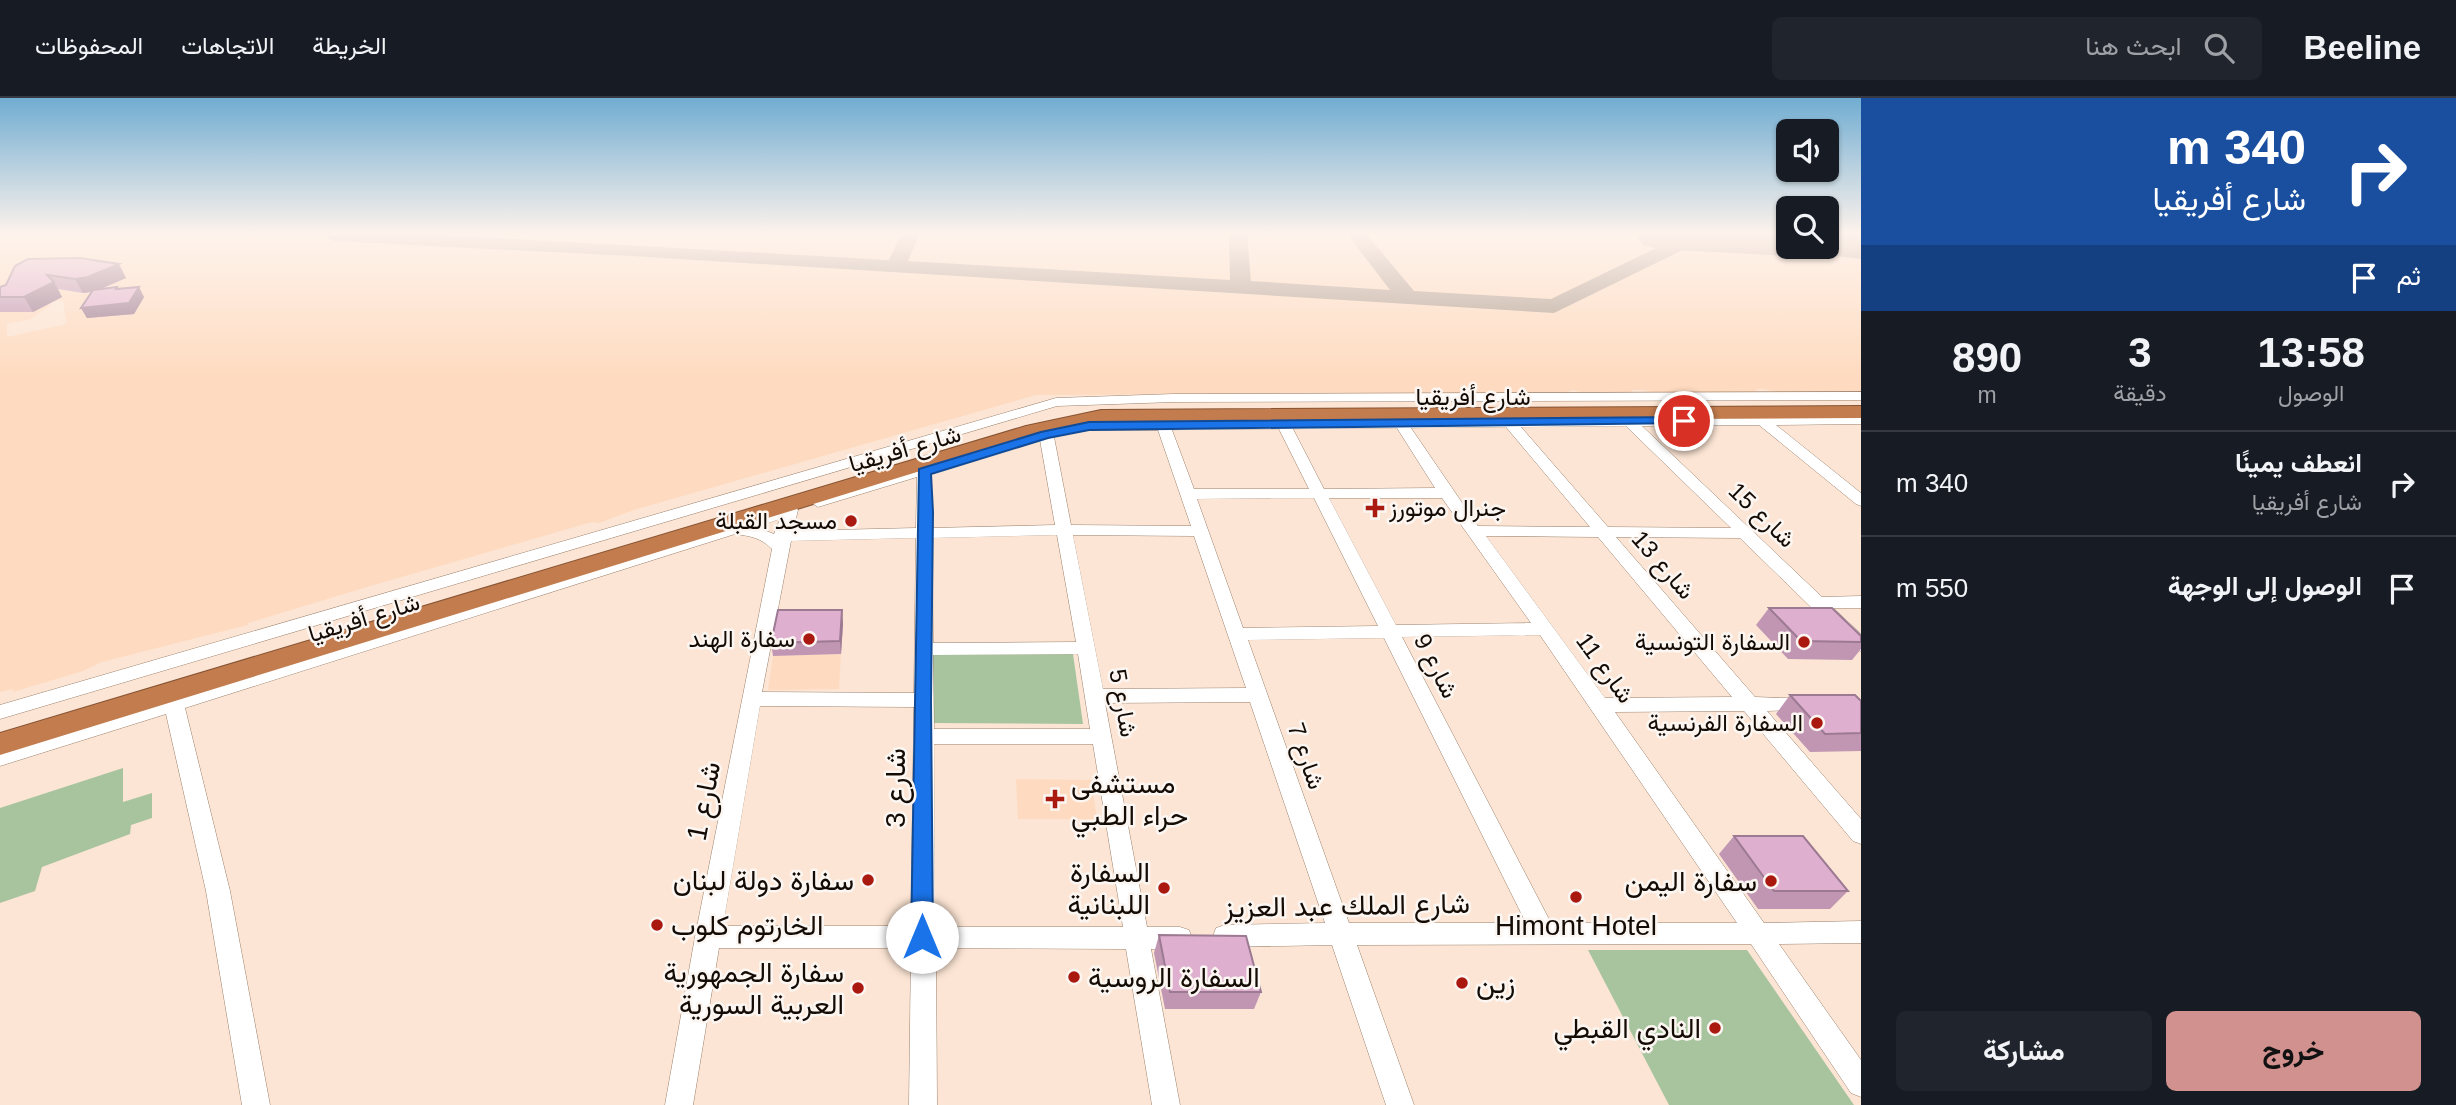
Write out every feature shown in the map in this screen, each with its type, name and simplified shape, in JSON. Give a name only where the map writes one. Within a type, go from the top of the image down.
[{"type":"highway","name":"شارع أفريقيا","points":[[1633,414],[1861,403]]},
{"type":"highway","name":"شارع أفريقيا","points":[[0,726],[1044,418],[1124,405],[1596,408],[1633,414],[1861,412]]},
{"type":"highway","name":"شارع أفريقيا","points":[[0,744],[918,463],[1072,420],[1133,415],[1596,408]]},
{"type":"street","name":"شارع أفريقيا","points":[[0,758],[734,530],[790,510],[924,472],[1086,399],[1861,396]]},
{"type":"street","name":"شارع أفريقيا","points":[[0,712],[1044,418],[1089,426],[1163,423],[1510,423],[1633,414],[1763,421],[1861,420]]},
{"type":"street","name":"شارع 15","points":[[1633,414],[1744,533],[1861,645]]},
{"type":"street","name":"شارع 15","points":[[1633,414],[1861,635]]},
{"type":"street","name":"شارع 5","points":[[1044,418],[1166,1105]]},
{"type":"street","points":[[1763,421],[1861,501]]},
{"type":"street","name":"شارع 7","points":[[1163,423],[1400,1105]]},
{"type":"street","name":"شارع 9","points":[[1283,423],[1545,933]]},
{"type":"street","name":"شارع 11","points":[[1401,423],[1447,493],[1600,705],[1861,1083]]},
{"type":"street","name":"شارع 13","points":[[1510,423],[1861,835]]},
{"type":"street","name":"شارع 3","points":[[923,1105],[924,472]]},
{"type":"street","points":[[1187,494],[1447,493]]},
{"type":"street","name":"شارع 1","points":[[679,1105],[707,937],[780,542],[790,510]]},
{"type":"street","points":[[734,530],[757,532],[780,542],[925,533],[1200,531]]},
{"type":"street","points":[[1475,531],[1744,533]]},
{"type":"street","points":[[1826,602],[1861,602]]},
{"type":"street","points":[[1236,634],[1544,629]]},
{"type":"street","points":[[923,649],[1086,648]]},
{"type":"street","points":[[1094,695],[1258,695]]},
{"type":"street","points":[[752,699],[922,700]]},
{"type":"street","points":[[174,704],[218,891],[256,1105]]},
{"type":"street","points":[[1600,705],[1820,704]]},
{"type":"street","points":[[923,737],[1102,736]]},
{"type":"street","name":"شارع الملك عبد العزيز","points":[[707,937],[1137,939],[1340,933],[1758,935],[1861,932]]},
{"type":"shaded area","points":[[0,282],[1861,282],[1861,392],[1777,392],[1757,389],[1755,393],[1633,390],[1629,393],[1584,393],[1573,390],[1565,393],[1036,395],[634,510],[599,523],[592,522],[367,587],[248,625],[102,662],[83,671],[13,692],[13,689],[0,692]],"holes":[[[63,300],[66,324],[7,337],[7,324],[31,319],[52,302]]]},
{"type":"shaded area","points":[[841,654],[839,689],[768,690],[773,656]]},
{"type":"shaded area","name":"مستشفى حراء الطبي","points":[[1016,779],[1091,780],[1097,819],[1018,819]]},
{"type":"green space","points":[[931,653],[1073,654],[1083,724],[930,723]]},
{"type":"green space","points":[[123,768],[123,802],[152,793],[152,818],[131,825],[130,834],[42,867],[35,891],[0,903],[0,808]]},
{"type":"green space","name":"النادي القبطي","points":[[1588,950],[1747,950],[1854,1105],[1669,1105]]},
{"type":"building","points":[[7,282],[54,282],[24,297],[0,297],[0,287]]},
{"type":"building","points":[[117,287],[116,289],[139,287],[129,303],[81,308],[93,290]]},
{"type":"building","points":[[1769,608],[1832,608],[1861,636],[1861,642],[1801,641]]},
{"type":"building","points":[[778,610],[842,610],[840,641],[771,643]]},
{"type":"building","points":[[1790,695],[1855,695],[1861,701],[1861,733],[1825,734]]},
{"type":"building","points":[[1734,836],[1803,836],[1848,891],[1774,891]]},
{"type":"building","points":[[1159,935],[1246,936],[1261,992],[1170,992]]},
{"type":"taxiway","points":[[1159,282],[1241,287]]},
{"type":"taxiway","points":[[1241,282],[1241,287]]},
{"type":"taxiway","points":[[1395,282],[1407,297]]},
{"type":"taxiway","points":[[1407,297],[1554,306],[1603,282]]},
{"type":"taxiway","points":[[1241,287],[1407,297]]},
{"type":"place","name":"جنرال موتورز","points":[[1375,508]]},
{"type":"place","name":"مسجد القبلة","points":[[851,521]]},
{"type":"place","name":"سفارة الهند","points":[[809,639]]},
{"type":"place","name":"السفارة التونسية","points":[[1804,642]]},
{"type":"place","name":"السفارة الفرنسية","points":[[1817,723]]},
{"type":"place","name":"مستشفى حراء الطبي","points":[[1055,799]]},
{"type":"place","name":"سفارة دولة لبنان","points":[[868,880]]},
{"type":"place","name":"سفارة اليمن","points":[[1771,881]]},
{"type":"place","name":"السفارة اللبنانية","points":[[1164,888]]},
{"type":"place","name":"Himont Hotel","points":[[1576,897]]},
{"type":"place","name":"الخارتوم كلوب","points":[[657,925]]},
{"type":"place","name":"السفارة الروسية","points":[[1074,977]]},
{"type":"place","name":"زين","points":[[1462,983]]},
{"type":"place","name":"سفارة الجمهورية العربية السورية","points":[[858,988]]},
{"type":"place","name":"النادي القبطي","points":[[1715,1028]]},
{"type":"route","points":[[922,937],[922,700],[926,512],[924,472],[1046,434],[1089,426],[1163,423],[1684,421]]}]
